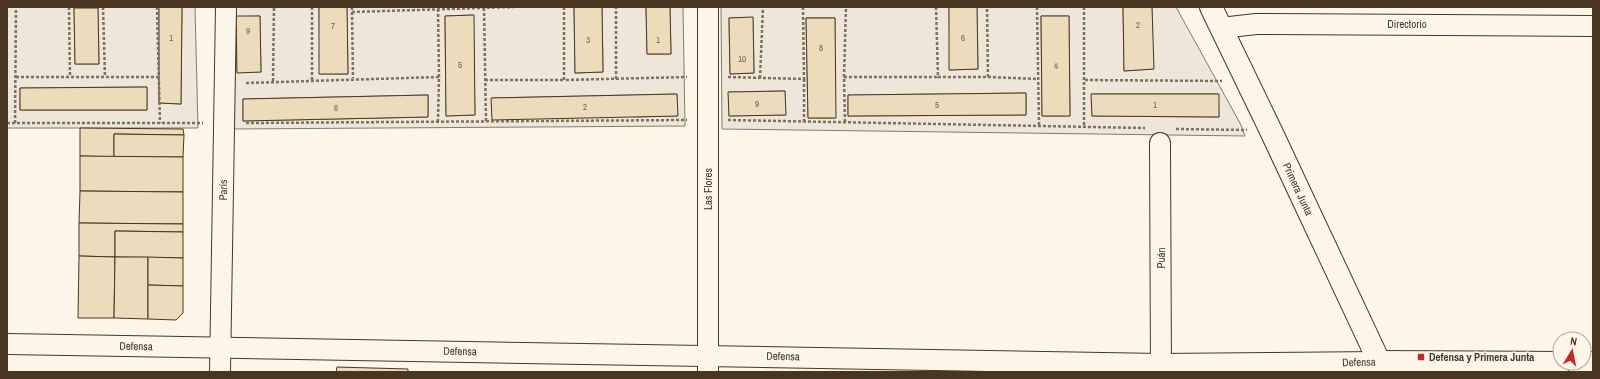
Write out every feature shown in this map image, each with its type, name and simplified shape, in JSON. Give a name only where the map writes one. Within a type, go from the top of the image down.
[{"type":"street","name":"París","points":[[220,372],[226,7]]},
{"type":"street","name":"Las Flores","points":[[708,7],[708,363]]},
{"type":"street","name":"Primera Junta","points":[[1211,7],[1382,367]]},
{"type":"street","name":"Directorio","points":[[1221,28],[1256,24],[1593,26]]},
{"type":"street","name":"Puán","points":[[1156,136],[1161,368]]},
{"type":"street","name":"Defensa","points":[[7,344],[220,347],[708,363],[1161,368],[1382,367],[1552,363]]},
{"type":"path","points":[[15,123],[16,7]]},
{"type":"path","points":[[68,7],[70,77]]},
{"type":"path","points":[[102,7],[105,77]]},
{"type":"path","points":[[157,7],[160,123]]},
{"type":"path","points":[[273,81],[274,7]]},
{"type":"path","points":[[312,7],[312,80]]},
{"type":"path","points":[[352,7],[353,78]]},
{"type":"path","points":[[352,12],[514,7]]},
{"type":"path","points":[[564,7],[564,80]]},
{"type":"path","points":[[616,7],[616,79]]},
{"type":"path","points":[[760,78],[763,7]]},
{"type":"path","points":[[803,7],[804,122]]},
{"type":"path","points":[[845,122],[844,77],[846,7]]},
{"type":"path","points":[[936,7],[938,77]]},
{"type":"path","points":[[987,7],[988,77]]},
{"type":"path","points":[[1037,7],[1039,126]]},
{"type":"path","points":[[1084,7],[1084,127]]},
{"type":"path","points":[[484,8],[486,121]]},
{"type":"path","points":[[438,9],[438,121]]},
{"type":"path","points":[[16,77],[158,76]]},
{"type":"path","points":[[225,84],[353,78],[439,76]]},
{"type":"path","points":[[485,80],[708,77],[804,79]]},
{"type":"path","points":[[844,77],[1038,78]]},
{"type":"path","points":[[1085,80],[1246,82]]},
{"type":"path","points":[[7,123],[708,120],[1084,127],[1156,136]]},
{"type":"path","points":[[1174,128],[1271,131]]},
{"type":"shaded area","points":[[7,7],[159,7],[159,103],[181,104],[182,7],[195,7],[198,128],[7,128]],"holes":[[[74,8],[98,8],[99,64],[75,64]],[[147,87],[147,110],[20,110],[20,88]]]},
{"type":"shaded area","points":[[231,7],[319,7],[320,74],[348,74],[347,7],[574,7],[575,73],[603,72],[602,7],[646,7],[647,54],[671,54],[670,7],[683,7],[685,126],[230,129]],"holes":[[[473,15],[475,115],[446,116],[445,16]],[[260,16],[261,72],[237,72],[236,17]],[[677,94],[677,116],[636,117],[492,98]],[[428,95],[428,117],[243,121],[243,99]]]},
{"type":"shaded area","points":[[721,7],[949,7],[950,70],[978,69],[977,7],[1123,7],[1124,71],[1153,69],[1152,7],[1176,7],[1241,125],[1245,136],[722,129]],"holes":[[[1041,16],[1069,16],[1070,116],[1042,116]],[[729,18],[753,18],[754,73],[730,74]],[[806,18],[835,18],[835,118],[808,118]],[[785,91],[785,115],[729,116],[729,92]],[[1026,93],[1026,115],[848,116],[848,95]],[[1092,94],[1218,94],[1219,117],[1092,116]]]},
{"type":"building","points":[[159,7],[182,7],[181,104],[159,103]]},
{"type":"building","points":[[319,7],[347,7],[348,74],[319,74]]},
{"type":"building","points":[[574,7],[602,7],[603,72],[575,73]]},
{"type":"building","points":[[646,7],[670,7],[671,54],[647,54]]},
{"type":"building","points":[[949,7],[977,7],[978,69],[949,70]]},
{"type":"building","points":[[1123,7],[1152,7],[1154,69],[1124,71]]},
{"type":"building","points":[[74,8],[98,8],[99,64],[75,64]]},
{"type":"building","points":[[474,15],[475,115],[446,116],[445,16]]},
{"type":"building","points":[[236,16],[260,16],[261,72],[237,73]]},
{"type":"building","points":[[1041,16],[1069,16],[1070,116],[1042,116]]},
{"type":"building","points":[[753,17],[754,73],[730,74],[729,18]]},
{"type":"building","points":[[806,18],[835,18],[836,118],[808,118]]},
{"type":"building","points":[[147,87],[147,110],[20,110],[20,88]]},
{"type":"building","points":[[785,91],[786,115],[729,116],[728,92]]},
{"type":"building","points":[[1026,93],[1026,115],[848,116],[848,95]]},
{"type":"building","points":[[677,94],[678,116],[492,120],[491,98]]},
{"type":"building","points":[[1091,94],[1219,94],[1219,117],[1092,116]]},
{"type":"building","points":[[428,95],[428,117],[243,121],[243,99]]},
{"type":"building","points":[[80,128],[183,129],[184,135],[114,134],[114,157],[80,156]]},
{"type":"building","points":[[114,134],[184,135],[183,157],[114,157]]},
{"type":"building","points":[[80,156],[183,157],[183,192],[80,191]]},
{"type":"building","points":[[80,191],[183,192],[183,224],[79,223]]},
{"type":"building","points":[[79,223],[183,224],[183,232],[115,231],[115,257],[79,256]]},
{"type":"building","points":[[115,231],[183,232],[183,258],[115,257]]},
{"type":"building","points":[[79,256],[115,257],[114,318],[78,318]]},
{"type":"building","points":[[115,257],[148,257],[148,319],[114,318]]},
{"type":"building","points":[[148,257],[183,258],[183,286],[148,285]]},
{"type":"building","points":[[148,285],[183,286],[183,313],[176,320],[148,319]]},
{"type":"building","points":[[337,367],[408,369],[408,372],[336,372]]},
{"type":"place","name":"Defensa y Primera Junta","points":[[1421,357]]}]
